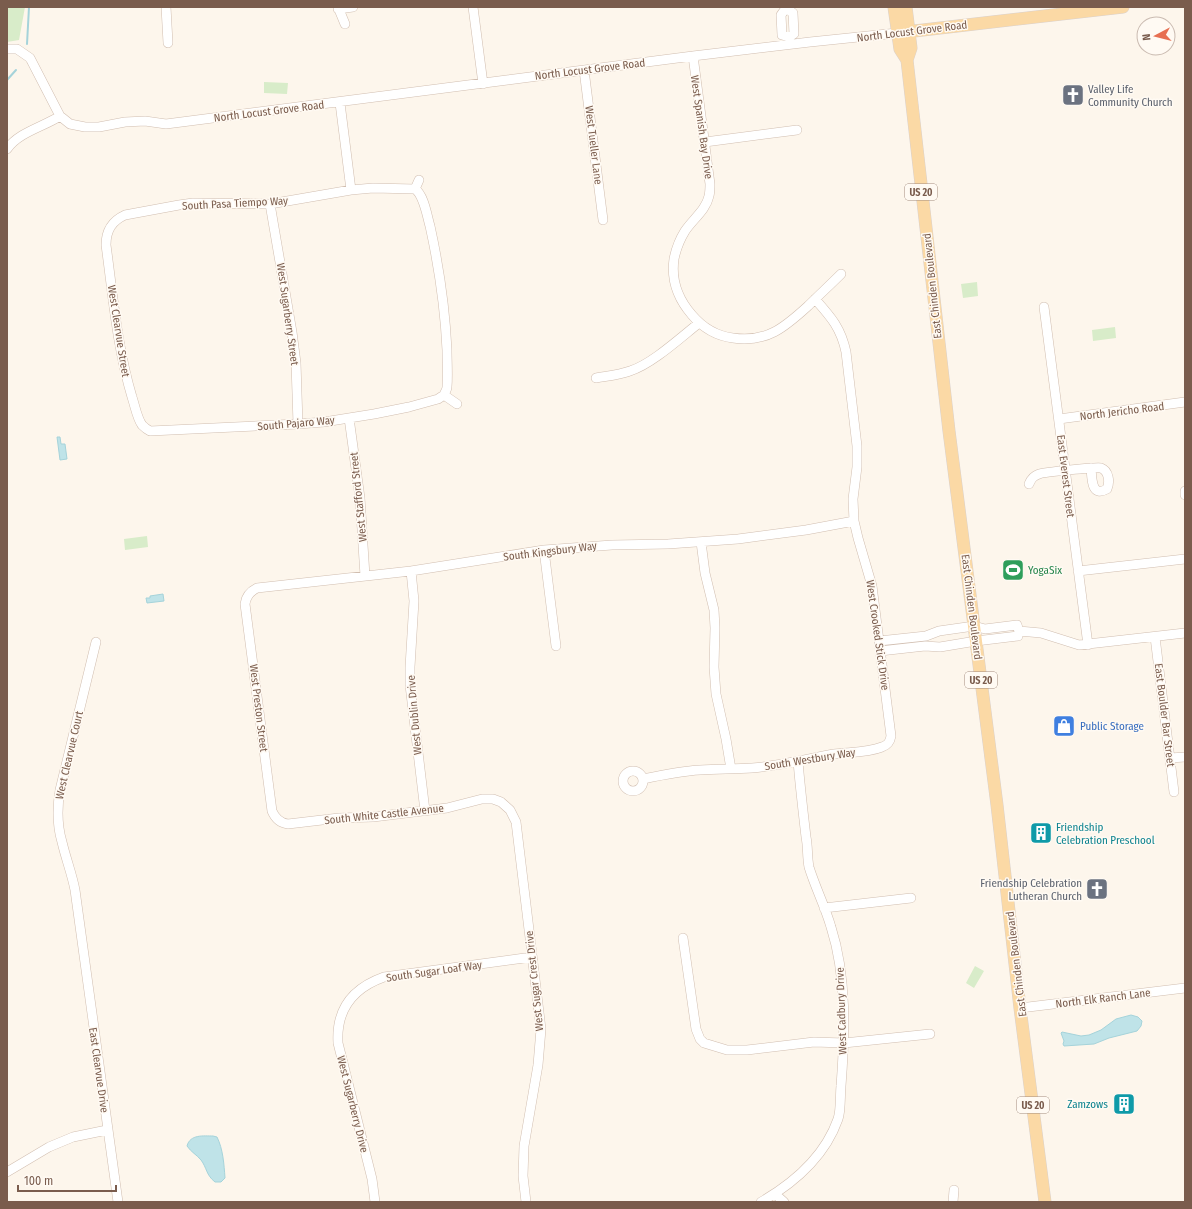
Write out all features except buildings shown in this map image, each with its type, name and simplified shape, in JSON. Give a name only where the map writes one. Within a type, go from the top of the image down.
[{"type":"main road","name":"East Chinden Boulevard","points":[[894,7],[903,33],[911,48],[907,60],[940,354],[1045,1202]]},
{"type":"main road","name":"East Chinden Boulevard","points":[[903,33],[906,7]]},
{"type":"main road","name":"North Locust Grove Road","points":[[903,33],[1054,11],[1123,7]]},
{"type":"street","points":[[166,7],[168,43]]},
{"type":"street","points":[[345,24],[338,8],[353,7]]},
{"type":"street","points":[[473,7],[483,84]]},
{"type":"street","points":[[786,7],[793,13],[794,34],[789,41]]},
{"type":"street","name":"North Locust Grove Road","points":[[60,116],[70,124],[85,127],[99,127],[125,122],[145,121],[166,124],[483,84],[693,56],[789,41],[903,33]]},
{"type":"street","points":[[7,48],[17,49],[30,58],[60,116],[22,136],[7,149]]},
{"type":"street","name":"West Spanish Bay Drive","points":[[693,56],[710,184],[709,196],[704,208],[685,231],[678,245],[674,260],[674,274],[678,292],[684,306],[706,329],[728,338],[742,340],[759,338],[780,330],[791,322],[841,274]]},
{"type":"street","name":"West Tueller Lane","points":[[584,70],[604,220]]},
{"type":"street","points":[[340,103],[350,190]]},
{"type":"street","points":[[705,142],[797,130]]},
{"type":"street","points":[[419,180],[415,190],[417,190],[422,196],[428,219],[441,281],[445,313],[448,366],[447,388],[444,395],[457,404]]},
{"type":"street","name":"South Pasa Tiempo Way","points":[[109,230],[118,219],[125,216],[178,205],[194,203],[270,204],[350,190],[373,188],[415,190]]},
{"type":"street","name":"West Sugarberry Street","points":[[270,204],[296,363],[298,424]]},
{"type":"street","name":"West Clearvue Street","points":[[109,230],[106,237],[106,245],[121,356],[138,416],[145,429]]},
{"type":"street","name":"West Crooked Stick Drive","points":[[815,299],[839,329],[846,352],[857,446],[857,467],[853,499],[854,521],[872,586],[891,736],[889,744]]},
{"type":"street","name":"East Everest Street","points":[[1044,307],[1088,645]]},
{"type":"street","points":[[596,378],[614,376],[640,367],[699,323]]},
{"type":"street","name":"South Pajaro Way","points":[[145,429],[154,431],[298,424],[374,414],[438,399],[444,395]]},
{"type":"street","name":"North Jericho Road","points":[[1058,419],[1185,402]]},
{"type":"street","name":"West Stafford Street","points":[[349,418],[360,498],[366,576]]},
{"type":"street","points":[[1029,484],[1031,478],[1040,474],[1091,468]]},
{"type":"street","name":"South Kingsbury Way","points":[[249,594],[252,590],[257,588],[412,571],[544,550],[738,539],[806,530],[854,521]]},
{"type":"street","points":[[701,542],[705,573],[714,610],[714,667],[716,694],[731,769]]},
{"type":"street","points":[[544,550],[556,646]]},
{"type":"street","points":[[1078,571],[1185,560]]},
{"type":"street","name":"West Dublin Drive","points":[[412,571],[414,601],[410,685],[425,811]]},
{"type":"street","name":"West Preston Street","points":[[249,594],[246,598],[246,604],[272,811],[274,817],[279,820]]},
{"type":"street","points":[[879,641],[926,636],[939,631],[974,626],[985,629],[1016,625],[1019,631],[1018,636],[940,647],[925,646],[880,651]]},
{"type":"street","points":[[1019,631],[1041,633],[1079,645],[1185,633]]},
{"type":"street","name":"East Boulder Bar Street","points":[[1155,637],[1174,792]]},
{"type":"street","name":"West Clearvue Court","points":[[82,939],[74,885],[62,842],[58,812],[60,790],[96,642]]},
{"type":"street","name":"South Westbury Way","points":[[643,779],[678,772],[753,768],[834,754],[878,749],[889,744]]},
{"type":"street","points":[[1170,758],[1185,757]]},
{"type":"street","name":"West Cadbury Drive","points":[[761,1202],[776,1194],[810,1165],[826,1145],[839,1118],[844,1043],[841,967],[831,927],[817,892],[809,865],[798,761]]},
{"type":"street","name":"South White Castle Avenue","points":[[279,820],[288,824],[339,818],[373,817],[447,808],[482,799],[493,799],[501,802],[510,810]]},
{"type":"street","name":"West Sugar Crest Drive","points":[[510,810],[516,822],[540,1015],[538,1064],[524,1146],[523,1176],[526,1202]]},
{"type":"street","points":[[824,908],[911,898]]},
{"type":"street","points":[[683,938],[696,1029],[700,1039],[704,1043],[727,1050],[747,1050],[814,1042],[844,1043],[930,1034]]},
{"type":"street","name":"East Clearvue Drive","points":[[82,939],[118,1202]]},
{"type":"street","name":"South Sugar Loaf Way","points":[[345,1006],[354,994],[363,986],[384,977],[532,957]]},
{"type":"street","name":"North Elk Ranch Lane","points":[[1020,1008],[1185,988]]},
{"type":"street","name":"West Sugarberry Drive","points":[[345,1006],[338,1028],[338,1043],[372,1179],[375,1202]]},
{"type":"street","points":[[7,1172],[49,1147],[74,1137],[107,1130]]},
{"type":"street","points":[[953,1202],[954,1190]]},
{"type":"street","points":[[776,1194],[784,1202]]},
{"type":"green space","points":[[7,7],[25,7],[19,40],[7,42]]},
{"type":"green space","points":[[264,82],[288,83],[287,94],[264,93]]},
{"type":"green space","points":[[977,282],[978,296],[963,298],[961,284]]},
{"type":"green space","points":[[1115,327],[1116,338],[1093,341],[1092,330]]},
{"type":"green space","points":[[147,536],[148,547],[125,550],[124,539]]},
{"type":"green space","points":[[975,966],[984,971],[974,988],[966,983]]},
{"type":"water","points":[[57,437],[60,437],[61,444],[65,444],[67,459],[60,460]]},
{"type":"water","points":[[163,594],[164,601],[147,603],[146,598]]},
{"type":"water","points":[[1131,1015],[1138,1017],[1142,1021],[1141,1026],[1137,1031],[1109,1038],[1094,1044],[1064,1046],[1063,1044],[1064,1041],[1062,1032],[1081,1036],[1089,1035],[1101,1030],[1116,1019]]},
{"type":"water","points":[[198,1136],[217,1137],[221,1146],[223,1157],[225,1178],[221,1182],[215,1182],[212,1179],[201,1160],[187,1146],[191,1139]]},
{"type":"waterway","points":[[27,44],[29,7]]},
{"type":"waterway","points":[[7,80],[16,70]]},
{"type":"place","name":"Valley Life Community Church","points":[[1073,95]]},
{"type":"place","name":"YogaSix","points":[[1013,570]]},
{"type":"place","name":"Public Storage","points":[[1064,726]]},
{"type":"place","name":"Friendship Celebration Preschool","points":[[1041,833]]},
{"type":"place","name":"Friendship Celebration Lutheran Church","points":[[1097,889]]},
{"type":"place","name":"Zamzows","points":[[1124,1104]]}]
